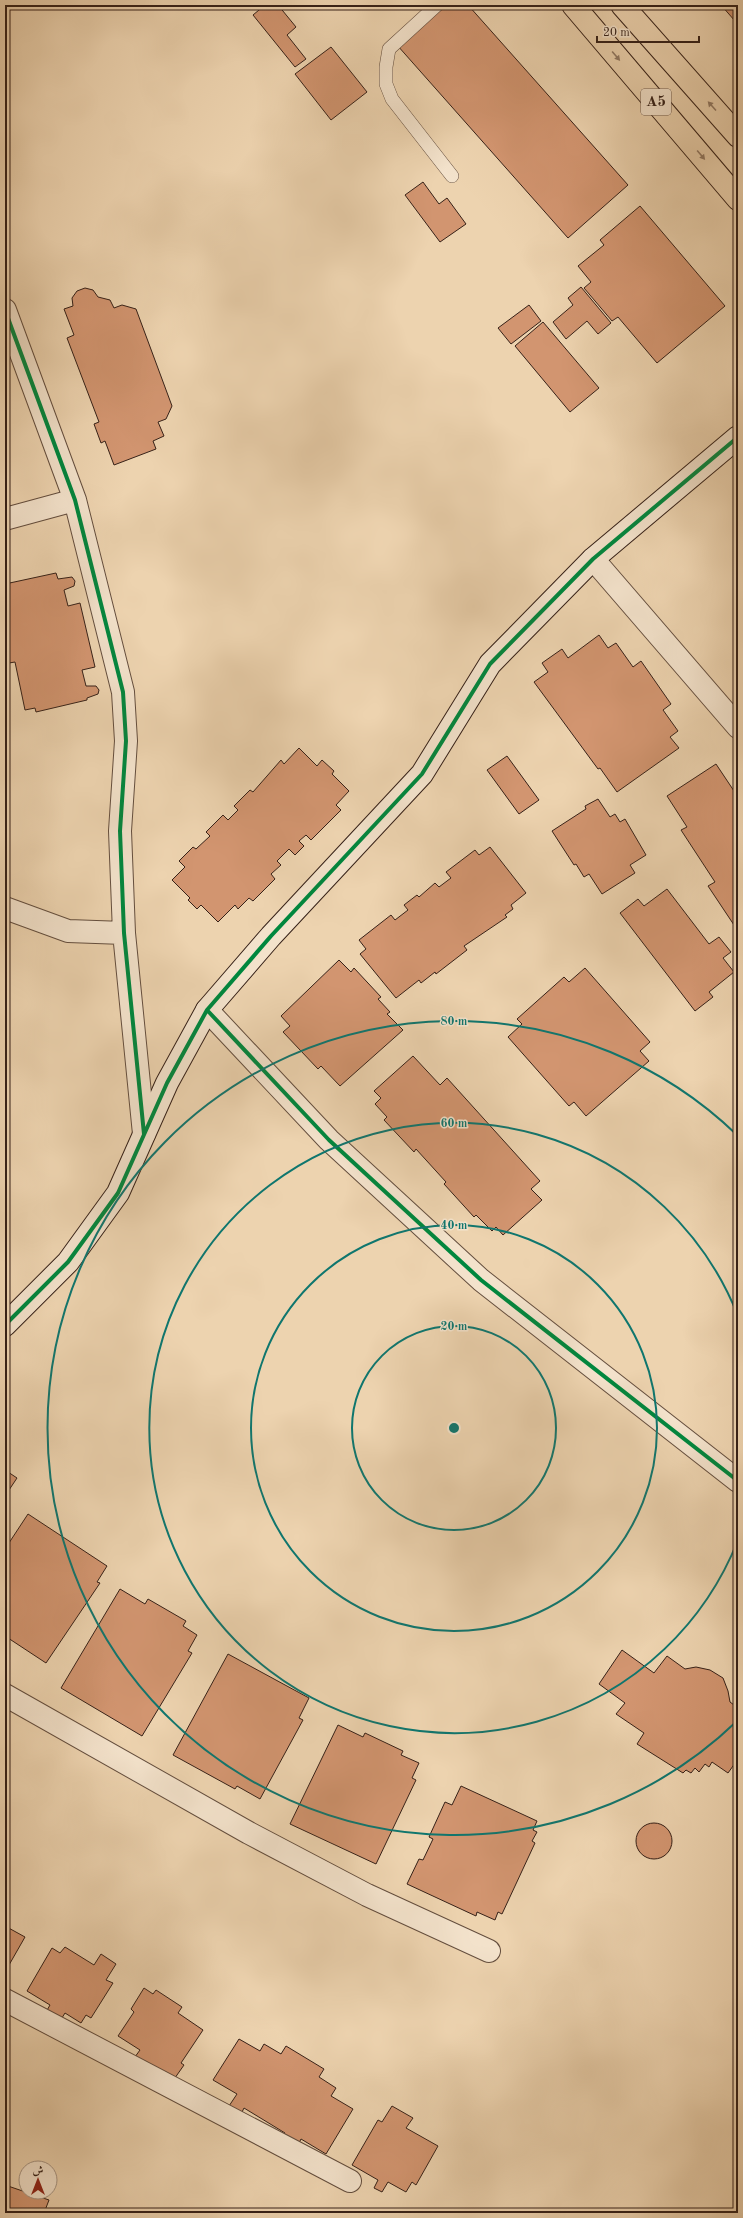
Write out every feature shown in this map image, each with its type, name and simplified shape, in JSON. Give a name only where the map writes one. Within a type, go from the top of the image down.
[{"type":"highway","name":"A5","points":[[573,5],[738,199]]},
{"type":"highway","name":"A5","points":[[622,5],[738,136]]},
{"type":"street","points":[[5,310],[75,500],[123,692],[126,741],[120,831],[124,933],[144,1134]]},
{"type":"street","points":[[5,1324],[68,1262],[93,1230],[118,1193],[167,1084],[207,1010],[271,936],[422,774],[490,664],[593,559],[738,437]]},
{"type":"street","points":[[5,519],[75,500]]},
{"type":"street","points":[[593,559],[738,727]]},
{"type":"street","points":[[5,908],[68,931],[124,933]]},
{"type":"street","points":[[207,1010],[329,1140],[481,1280],[738,1481]]},
{"type":"street","points":[[5,1695],[249,1833],[367,1895],[489,1951]]},
{"type":"street","points":[[5,2000],[350,2181]]},
{"type":"lane","points":[[436,5],[389,49],[386,67],[386,84],[392,99],[452,176]]},
{"type":"building","points":[[265,5],[278,5],[296,27],[287,35],[306,59],[295,67],[253,15]]},
{"type":"building","points":[[444,5],[468,5],[628,185],[568,238],[397,45]]},
{"type":"building","points":[[721,5],[738,5],[738,19],[735,21]]},
{"type":"building","points":[[331,47],[367,92],[331,120],[295,74]]},
{"type":"building","points":[[423,182],[439,204],[447,198],[466,224],[440,242],[405,195]]},
{"type":"building","points":[[640,206],[725,306],[657,363],[618,317],[612,321],[584,288],[591,282],[578,266],[604,245],[600,240]]},
{"type":"building","points":[[581,287],[611,323],[598,334],[587,321],[566,339],[553,322],[573,305],[568,298]]},
{"type":"building","points":[[85,288],[93,290],[98,297],[110,300],[114,308],[122,305],[136,309],[172,406],[166,419],[158,422],[164,436],[153,441],[156,449],[114,465],[105,441],[101,443],[94,424],[99,422],[67,338],[74,335],[64,309],[73,306],[72,298],[77,291]]},
{"type":"building","points":[[529,305],[541,321],[511,344],[498,328]]},
{"type":"building","points":[[543,322],[599,388],[570,412],[515,346]]},
{"type":"building","points":[[56,573],[58,579],[72,577],[75,581],[74,586],[64,590],[68,606],[80,603],[95,667],[82,670],[86,686],[96,686],[99,690],[98,694],[87,698],[87,700],[36,712],[35,708],[25,710],[15,662],[9,663],[5,645],[5,636],[7,636],[5,610],[8,609],[7,600],[5,600],[5,584]]},
{"type":"building","points":[[599,635],[608,648],[616,643],[633,667],[641,661],[671,704],[663,710],[678,731],[670,737],[679,748],[617,792],[600,768],[598,769],[534,682],[548,672],[542,663],[562,649],[568,658]]},
{"type":"building","points":[[299,748],[317,766],[322,760],[334,771],[332,774],[349,791],[336,805],[341,810],[311,840],[306,835],[299,841],[304,846],[295,855],[289,849],[277,861],[281,865],[271,874],[275,879],[253,901],[249,898],[238,909],[235,905],[218,922],[201,905],[197,909],[188,900],[190,898],[172,880],[185,867],[179,861],[193,847],[196,849],[210,836],[206,832],[223,815],[228,820],[238,810],[234,806],[250,790],[253,792],[281,760],[284,764]]},
{"type":"building","points":[[507,756],[539,800],[519,814],[487,770]]},
{"type":"building","points":[[716,764],[738,797],[738,931],[708,886],[715,882],[681,830],[687,827],[667,796]]},
{"type":"building","points":[[598,799],[610,817],[615,814],[620,822],[625,819],[646,855],[630,865],[635,873],[602,894],[589,874],[584,877],[576,864],[574,865],[552,831],[586,809],[585,806]]},
{"type":"building","points":[[490,847],[526,893],[511,905],[513,909],[505,915],[507,917],[464,946],[467,950],[436,974],[435,972],[421,983],[419,980],[396,998],[360,954],[366,949],[359,940],[391,915],[395,920],[408,910],[404,905],[417,895],[419,897],[435,883],[439,887],[451,878],[446,872],[475,850],[479,855]]},
{"type":"building","points":[[667,889],[709,944],[719,937],[731,952],[723,958],[734,972],[709,992],[713,997],[695,1011],[620,913],[638,899],[644,906]]},
{"type":"building","points":[[339,960],[351,972],[354,968],[381,997],[378,999],[390,1012],[387,1014],[403,1030],[340,1086],[321,1066],[318,1069],[283,1032],[290,1026],[281,1016]]},
{"type":"building","points":[[585,968],[650,1042],[640,1051],[649,1061],[586,1116],[574,1102],[569,1106],[508,1037],[522,1024],[517,1019],[564,977],[569,982]]},
{"type":"building","points":[[413,1056],[440,1085],[447,1078],[540,1181],[531,1189],[542,1200],[503,1235],[496,1227],[492,1231],[476,1215],[474,1217],[444,1184],[446,1182],[416,1149],[414,1152],[384,1120],[387,1117],[375,1104],[381,1098],[374,1091]]},
{"type":"building","points":[[5,1470],[17,1478],[7,1493],[5,1492]]},
{"type":"building","points":[[28,1514],[107,1566],[97,1582],[100,1583],[46,1663],[5,1636],[5,1549]]},
{"type":"building","points":[[120,1589],[145,1604],[148,1599],[186,1621],[183,1626],[197,1635],[188,1651],[192,1653],[142,1736],[61,1688]]},
{"type":"building","points":[[622,1650],[654,1673],[667,1656],[685,1669],[696,1667],[710,1670],[723,1678],[730,1702],[738,1708],[738,1730],[735,1733],[738,1735],[738,1759],[728,1773],[712,1762],[709,1767],[705,1764],[699,1772],[695,1768],[691,1773],[686,1770],[683,1773],[637,1744],[644,1733],[616,1714],[625,1703],[599,1684]]},
{"type":"building","points":[[228,1654],[309,1698],[299,1718],[303,1720],[260,1799],[237,1786],[235,1789],[173,1755]]},
{"type":"building","points":[[338,1725],[363,1737],[365,1733],[403,1751],[401,1755],[419,1763],[412,1778],[416,1780],[376,1864],[290,1824]]},
{"type":"building","points":[[461,1786],[537,1821],[533,1830],[537,1832],[532,1841],[535,1843],[502,1914],[498,1912],[495,1920],[477,1912],[476,1916],[407,1884],[419,1859],[423,1860],[433,1839],[429,1837],[445,1802],[452,1805]]},
{"type":"building","points":[[658,1823],[667,1828],[671,1834],[671,1848],[667,1854],[658,1859],[650,1859],[641,1854],[637,1848],[636,1837],[641,1828],[647,1824]]},
{"type":"building","points":[[5,1926],[25,1937],[5,1972]]},
{"type":"building","points":[[65,1947],[94,1965],[101,1954],[116,1964],[106,1980],[113,1983],[91,2018],[86,2015],[81,2023],[65,2013],[60,2021],[46,2012],[50,2005],[27,1991],[52,1948],[60,1953]]},
{"type":"building","points":[[144,1988],[153,1994],[156,1990],[182,2007],[178,2013],[203,2030],[181,2063],[184,2065],[170,2085],[132,2061],[140,2050],[118,2036],[134,2012],[131,2009]]},
{"type":"building","points":[[239,2039],[260,2051],[264,2044],[281,2054],[286,2046],[324,2069],[319,2077],[336,2088],[331,2096],[353,2109],[326,2154],[301,2139],[297,2147],[281,2138],[285,2133],[244,2108],[241,2114],[229,2106],[237,2094],[213,2080]]},
{"type":"building","points":[[392,2106],[413,2118],[406,2128],[438,2146],[416,2185],[412,2182],[406,2192],[388,2182],[382,2192],[374,2188],[378,2180],[352,2165],[378,2120],[382,2122]]},
{"type":"building","points":[[5,2185],[18,2189],[18,2200],[49,2200],[44,2213],[5,2213]]},
{"type":"cycle path","points":[[5,310],[75,500],[123,692],[126,741],[120,831],[124,933],[144,1134]]},
{"type":"cycle path","points":[[5,1325],[68,1262],[118,1193],[167,1083],[207,1010],[271,936],[422,774],[490,664],[593,559],[738,437]]},
{"type":"cycle path","points":[[207,1010],[329,1140],[481,1280],[738,1481]]}]
